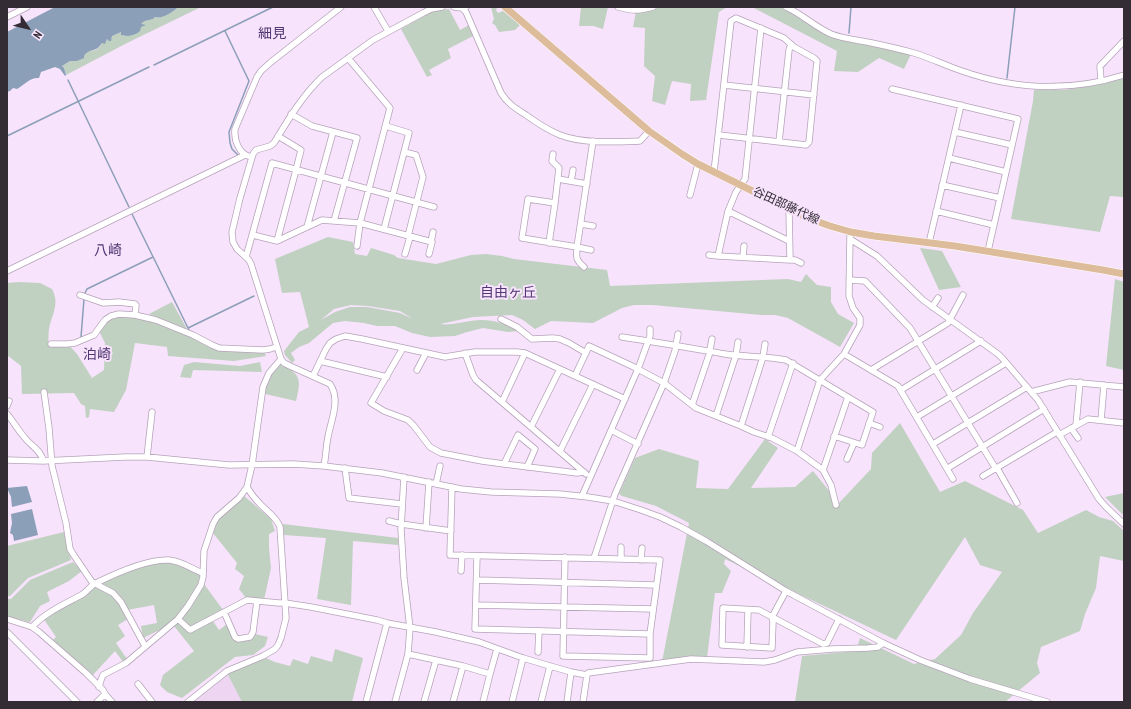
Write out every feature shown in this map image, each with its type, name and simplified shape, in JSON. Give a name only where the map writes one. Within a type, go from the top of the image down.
[{"type":"main road","name":"谷田部藤代線","points":[[506,7],[649,131],[698,164],[789,210],[851,236],[888,238],[988,251],[1124,274]]},
{"type":"street","points":[[7,16],[27,7]]},
{"type":"street","points":[[252,158],[245,156],[236,143],[235,130],[257,77],[271,62],[341,7]]},
{"type":"street","points":[[374,7],[388,31]]},
{"type":"street","points":[[324,466],[335,404],[333,388],[330,384],[284,363],[281,359],[252,268],[249,260],[237,249],[233,242],[232,228],[252,158],[256,150],[270,146],[274,143],[291,114],[315,84],[322,77],[373,40],[427,11],[442,7]]},
{"type":"street","points":[[454,7],[464,8],[501,93],[506,101],[534,121],[552,131],[568,137],[593,141],[640,141],[649,131]]},
{"type":"street","points":[[618,7],[635,11],[653,7]]},
{"type":"street","points":[[786,7],[830,34],[927,57],[962,71],[992,80],[1030,86],[1059,87],[1101,81],[1124,75]]},
{"type":"street","points":[[714,172],[731,21],[736,18],[784,38],[794,47],[818,61],[809,142],[806,145],[719,136]]},
{"type":"street","points":[[718,256],[728,211],[745,179],[760,28]]},
{"type":"street","points":[[1101,81],[1100,66],[1124,41]]},
{"type":"street","points":[[779,142],[789,50],[791,44]]},
{"type":"street","points":[[348,58],[390,108],[360,223],[356,246]]},
{"type":"street","points":[[724,85],[814,94]]},
{"type":"street","points":[[892,89],[1018,119],[988,251]]},
{"type":"street","points":[[929,243],[961,105]]},
{"type":"street","points":[[291,114],[312,126],[357,138],[334,221]]},
{"type":"street","points":[[384,230],[409,133],[386,126]]},
{"type":"street","points":[[307,227],[333,132]]},
{"type":"street","points":[[955,132],[1012,145]]},
{"type":"street","points":[[277,241],[301,150],[278,136]]},
{"type":"street","points":[[584,267],[576,258],[593,141]]},
{"type":"street","points":[[404,152],[416,155],[423,177],[405,254]]},
{"type":"street","points":[[550,243],[558,180],[558,168],[552,161],[553,154]]},
{"type":"street","points":[[7,271],[245,156]]},
{"type":"street","points":[[948,158],[1006,172]]},
{"type":"street","points":[[246,258],[272,163],[434,207]]},
{"type":"street","points":[[690,195],[698,164]]},
{"type":"street","points":[[571,181],[573,170]]},
{"type":"street","points":[[558,180],[587,184]]},
{"type":"street","points":[[942,185],[1000,198]]},
{"type":"street","points":[[555,203],[528,200],[522,238],[591,250]]},
{"type":"street","points":[[789,210],[790,260]]},
{"type":"street","points":[[728,211],[789,241]]},
{"type":"street","points":[[936,211],[994,225]]},
{"type":"street","points":[[253,235],[277,241],[322,220],[360,223],[430,242]]},
{"type":"street","points":[[580,224],[593,226]]},
{"type":"street","points":[[428,254],[432,242],[430,242],[433,232]]},
{"type":"street","points":[[797,451],[820,380],[844,354],[856,334],[861,322],[860,316],[853,308],[849,296],[851,236]]},
{"type":"street","points":[[851,236],[878,256],[923,300],[998,354],[1029,389],[1044,409],[1058,434],[1106,508],[1124,524]]},
{"type":"street","points":[[743,257],[744,246]]},
{"type":"street","points":[[709,255],[795,260],[801,263]]},
{"type":"street","points":[[849,280],[865,281],[910,328],[1017,503]]},
{"type":"street","points":[[80,295],[104,303],[119,302],[135,304],[135,315]]},
{"type":"street","points":[[871,370],[948,323],[951,320],[963,295]]},
{"type":"street","points":[[932,307],[938,298]]},
{"type":"street","points":[[51,344],[75,343],[94,335],[105,320],[111,316],[119,314],[135,315],[156,320],[193,335],[219,348],[263,350],[276,347]]},
{"type":"street","points":[[501,319],[517,327],[532,339],[560,339],[586,353]]},
{"type":"street","points":[[582,496],[638,369],[648,341],[650,329]]},
{"type":"street","points":[[594,558],[613,502],[664,383],[676,346],[678,334]]},
{"type":"street","points":[[622,336],[676,346],[710,350],[726,354],[786,360],[793,363],[873,412],[862,446],[834,436]]},
{"type":"street","points":[[313,376],[330,343],[340,337],[353,337],[445,357],[452,357],[465,353],[525,353],[625,399]]},
{"type":"street","points":[[692,405],[710,350],[712,338]]},
{"type":"street","points":[[901,390],[980,341]]},
{"type":"street","points":[[716,416],[736,355],[738,342]]},
{"type":"street","points":[[741,426],[763,357],[765,344]]},
{"type":"street","points":[[575,376],[589,346],[638,369],[664,383],[696,408],[768,437],[797,451],[823,470],[831,485],[836,505]]},
{"type":"street","points":[[403,348],[372,403],[384,411],[408,420],[430,447],[453,456],[527,467],[578,473],[584,472]]},
{"type":"street","points":[[417,370],[426,353]]},
{"type":"street","points":[[465,353],[474,377],[590,477]]},
{"type":"street","points":[[502,402],[525,353]]},
{"type":"street","points":[[844,354],[898,386],[948,468],[953,479]]},
{"type":"street","points":[[99,687],[103,675],[126,663],[178,619],[201,585],[204,551],[213,524],[217,517],[239,498],[247,487],[252,465],[263,387],[269,373],[281,359]]},
{"type":"street","points":[[320,361],[387,377]]},
{"type":"street","points":[[768,437],[793,363]]},
{"type":"street","points":[[917,417],[1006,363]]},
{"type":"street","points":[[531,427],[560,369]]},
{"type":"street","points":[[933,444],[1029,389],[1070,382],[1124,387]]},
{"type":"street","points":[[1078,438],[1073,427],[1080,382]]},
{"type":"street","points":[[560,451],[594,384]]},
{"type":"street","points":[[1101,420],[1104,385]]},
{"type":"street","points":[[44,392],[52,466],[66,523],[70,549],[94,584],[109,590],[121,602],[145,646]]},
{"type":"street","points":[[823,470],[848,396]]},
{"type":"street","points":[[948,468],[1044,409]]},
{"type":"street","points":[[147,457],[152,412]]},
{"type":"street","points":[[7,413],[26,439],[35,447],[42,457],[42,461]]},
{"type":"street","points":[[983,476],[1088,418],[1124,423]]},
{"type":"street","points":[[869,423],[880,427]]},
{"type":"street","points":[[611,430],[638,444]]},
{"type":"street","points":[[504,464],[518,435],[535,449],[527,467]]},
{"type":"street","points":[[847,459],[854,443]]},
{"type":"street","points":[[7,460],[42,461],[100,457],[147,457],[229,465],[294,464],[324,466],[382,473],[452,488],[491,492],[560,494],[582,496],[613,502],[642,510],[681,527],[786,591],[883,643],[920,660],[970,679],[1047,702]]},
{"type":"street","points":[[436,484],[440,466]]},
{"type":"street","points":[[345,468],[349,498],[402,504]]},
{"type":"street","points":[[395,702],[408,654],[410,628],[404,578],[401,524],[404,477]]},
{"type":"street","points":[[426,528],[429,482]]},
{"type":"street","points":[[188,702],[227,671],[263,656],[275,649],[281,638],[286,618],[279,524],[251,494],[247,487]]},
{"type":"street","points":[[452,488],[450,555],[565,557],[660,560],[650,634],[650,658],[562,656],[564,631],[565,557]]},
{"type":"street","points":[[389,521],[451,531]]},
{"type":"street","points":[[621,547],[621,559]]},
{"type":"street","points":[[641,560],[642,548]]},
{"type":"street","points":[[461,571],[462,555]]},
{"type":"street","points":[[477,556],[476,629],[650,634]]},
{"type":"street","points":[[32,627],[43,617],[84,593],[94,584],[115,574],[148,562],[159,560],[178,562],[203,573]]},
{"type":"street","points":[[477,580],[656,585]]},
{"type":"street","points":[[786,591],[772,617],[772,648],[722,645],[723,608],[759,610],[772,617],[823,644],[827,643],[839,619]]},
{"type":"street","points":[[178,619],[190,630],[247,600],[279,604],[285,603],[377,620],[479,642],[550,666],[587,675],[588,673],[691,659],[764,662],[775,660],[797,652],[878,647],[883,643]]},
{"type":"street","points":[[224,612],[235,637],[238,640],[250,637],[253,632],[257,601]]},
{"type":"street","points":[[476,605],[653,609]]},
{"type":"street","points":[[747,647],[748,610]]},
{"type":"street","points":[[7,619],[32,627],[39,632],[75,663],[112,702]]},
{"type":"street","points":[[366,702],[387,623]]},
{"type":"street","points":[[538,652],[539,631]]},
{"type":"street","points":[[7,632],[77,702]]},
{"type":"street","points":[[483,702],[496,649]]},
{"type":"street","points":[[408,654],[463,666],[490,674]]},
{"type":"street","points":[[512,702],[524,658]]},
{"type":"street","points":[[424,702],[436,660]]},
{"type":"street","points":[[453,702],[463,666]]},
{"type":"street","points":[[541,702],[550,666]]},
{"type":"street","points":[[567,702],[571,672]]},
{"type":"street","points":[[583,702],[587,675]]},
{"type":"street","points":[[138,684],[152,702]]},
{"type":"street","points":[[97,702],[105,694]]},
{"type":"shaded area","points":[[227,673],[242,702],[190,702]]},
{"type":"green space","points":[[201,7],[66,75],[62,66],[70,61],[77,61],[88,51],[97,49],[102,43],[106,42],[107,39],[109,40],[112,38],[111,36],[121,32],[132,34],[141,27],[141,23],[155,17],[169,14],[177,8]]},
{"type":"green space","points":[[491,7],[496,7],[498,13],[503,11],[520,25],[515,30],[499,32],[492,23],[494,19]]},
{"type":"green space","points":[[581,7],[608,7],[603,29],[593,26],[579,26]]},
{"type":"green space","points":[[662,7],[727,7],[719,12],[706,100],[690,101],[691,84],[672,81],[665,105],[652,101],[655,76],[644,66],[645,28],[633,27],[636,12]]},
{"type":"green space","points":[[752,7],[781,7],[789,10],[827,35],[911,54],[904,69],[879,58],[858,72],[834,71],[837,51]]},
{"type":"green space","points":[[449,9],[460,30],[469,25],[473,36],[448,49],[451,58],[429,70],[432,75],[427,77],[401,29],[431,12]]},
{"type":"green space","points":[[1124,77],[1124,197],[1110,196],[1100,232],[1011,219],[1034,90],[1064,90],[1092,86]]},
{"type":"green space","points":[[328,237],[353,242],[355,254],[367,256],[371,248],[394,255],[398,258],[436,264],[471,255],[486,254],[514,259],[607,270],[610,286],[788,279],[801,282],[806,274],[817,285],[831,287],[831,302],[838,314],[854,323],[840,347],[788,318],[775,315],[653,305],[634,305],[622,308],[593,323],[551,321],[535,329],[523,320],[512,315],[473,317],[440,324],[486,320],[511,326],[520,331],[508,332],[483,328],[455,336],[430,337],[412,333],[395,326],[377,326],[345,321],[333,323],[309,343],[299,347],[291,353],[295,360],[292,363],[285,355],[284,351],[299,332],[309,327],[300,292],[282,293],[275,259]],"holes":[[[351,305],[400,311],[413,319],[400,313],[367,307],[350,307],[335,312],[321,320],[334,309]]]},
{"type":"green space","points":[[920,248],[942,251],[961,287],[939,290]]},
{"type":"green space","points":[[1115,279],[1124,282],[1124,370],[1106,366]]},
{"type":"green space","points":[[7,283],[40,283],[52,289],[55,299],[55,309],[49,329],[48,343],[67,343],[77,354],[92,378],[104,370],[105,343],[99,331],[106,321],[115,316],[134,317],[153,321],[172,330],[191,336],[208,345],[264,352],[266,356],[234,361],[168,356],[167,347],[135,343],[126,390],[114,412],[90,409],[89,417],[86,418],[85,406],[81,404],[74,393],[22,394],[21,366],[7,355]]},
{"type":"green space","points":[[172,302],[187,329],[149,314]]},
{"type":"green space","points":[[194,362],[240,366],[260,362],[262,372],[193,370],[191,378],[180,377],[184,365]]},
{"type":"green space","points":[[280,362],[292,370],[298,378],[299,387],[296,401],[265,394],[268,381]]},
{"type":"green space","points":[[900,423],[940,492],[965,481],[1023,510],[1038,533],[1086,510],[1099,517],[1113,521],[1124,531],[1124,561],[1100,556],[1096,588],[1085,614],[1080,631],[1041,647],[1037,663],[1040,673],[1005,702],[795,702],[802,656],[856,651],[860,638],[914,664],[935,659],[961,635],[973,613],[1002,572],[980,565],[965,537],[896,640],[725,559],[724,564],[731,571],[722,593],[715,593],[707,658],[662,662],[689,523],[656,506],[619,494],[635,458],[659,449],[699,461],[696,488],[728,489],[765,439],[778,448],[751,488],[795,487],[813,471],[839,503],[871,469],[872,453]]},
{"type":"green space","points":[[1124,493],[1124,516],[1105,497]]},
{"type":"green space","points":[[243,495],[271,519],[275,531],[269,534],[271,568],[264,600],[246,598],[239,589],[244,576],[235,569],[237,563],[213,533],[220,516]]},
{"type":"green space","points":[[283,524],[398,538],[398,545],[353,541],[351,605],[317,599],[326,538],[284,535]]},
{"type":"green space","points":[[64,532],[71,560],[28,578],[10,596],[7,596],[7,546]]},
{"type":"green space","points":[[73,562],[82,571],[69,581],[47,592],[50,601],[40,606],[30,622],[7,617],[7,599],[11,599],[30,580]]},
{"type":"green space","points":[[163,562],[179,564],[199,573],[201,575],[201,582],[176,620],[164,628],[143,638],[141,626],[157,623],[154,605],[127,610],[100,583],[145,564]]},
{"type":"green space","points":[[204,584],[223,610],[210,617],[219,630],[227,624],[235,641],[252,638],[255,634],[268,637],[265,646],[253,655],[235,657],[182,698],[167,692],[160,685],[163,675],[194,651],[174,626],[191,607]]},
{"type":"green space","points":[[96,586],[112,595],[128,619],[118,625],[125,636],[116,643],[127,659],[123,662],[115,651],[92,676],[52,641],[56,637],[43,618]]},
{"type":"green space","points":[[335,649],[363,658],[352,702],[242,702],[227,673],[266,658],[290,666],[293,659],[308,664],[311,656],[332,662]]},
{"type":"water","points":[[55,7],[183,7],[177,8],[170,14],[147,20],[141,24],[146,25],[141,27],[138,33],[128,36],[121,35],[121,32],[112,36],[111,41],[107,39],[105,44],[102,43],[97,48],[86,53],[84,58],[77,61],[70,61],[62,66],[64,68],[65,76],[60,69],[55,67],[41,72],[39,78],[33,79],[17,89],[13,88],[7,92],[7,32]]},
{"type":"water","points":[[27,486],[32,502],[12,507],[11,497],[7,488]]},
{"type":"water","points":[[32,509],[38,535],[14,541],[13,535],[10,533],[12,523],[11,514]]},
{"type":"waterway","points":[[154,65],[273,7]]},
{"type":"waterway","points":[[849,33],[851,7]]},
{"type":"waterway","points":[[1007,78],[1015,7]]},
{"type":"waterway","points":[[225,31],[249,81],[229,132],[232,149],[238,155]]},
{"type":"waterway","points":[[1104,66],[1109,60]]},
{"type":"waterway","points":[[7,136],[149,67]]},
{"type":"waterway","points":[[68,80],[129,207]]},
{"type":"waterway","points":[[132,214],[189,330]]},
{"type":"waterway","points":[[85,293],[87,289],[153,257]]},
{"type":"waterway","points":[[188,328],[254,296]]},
{"type":"waterway","points":[[81,337],[84,299]]},
{"type":"district","name":"細見","points":[[272,34]]},
{"type":"district","name":"八崎","points":[[108,251]]},
{"type":"district","name":"自由ヶ丘","points":[[508,293]]},
{"type":"district","name":"泊崎","points":[[97,355]]}]
